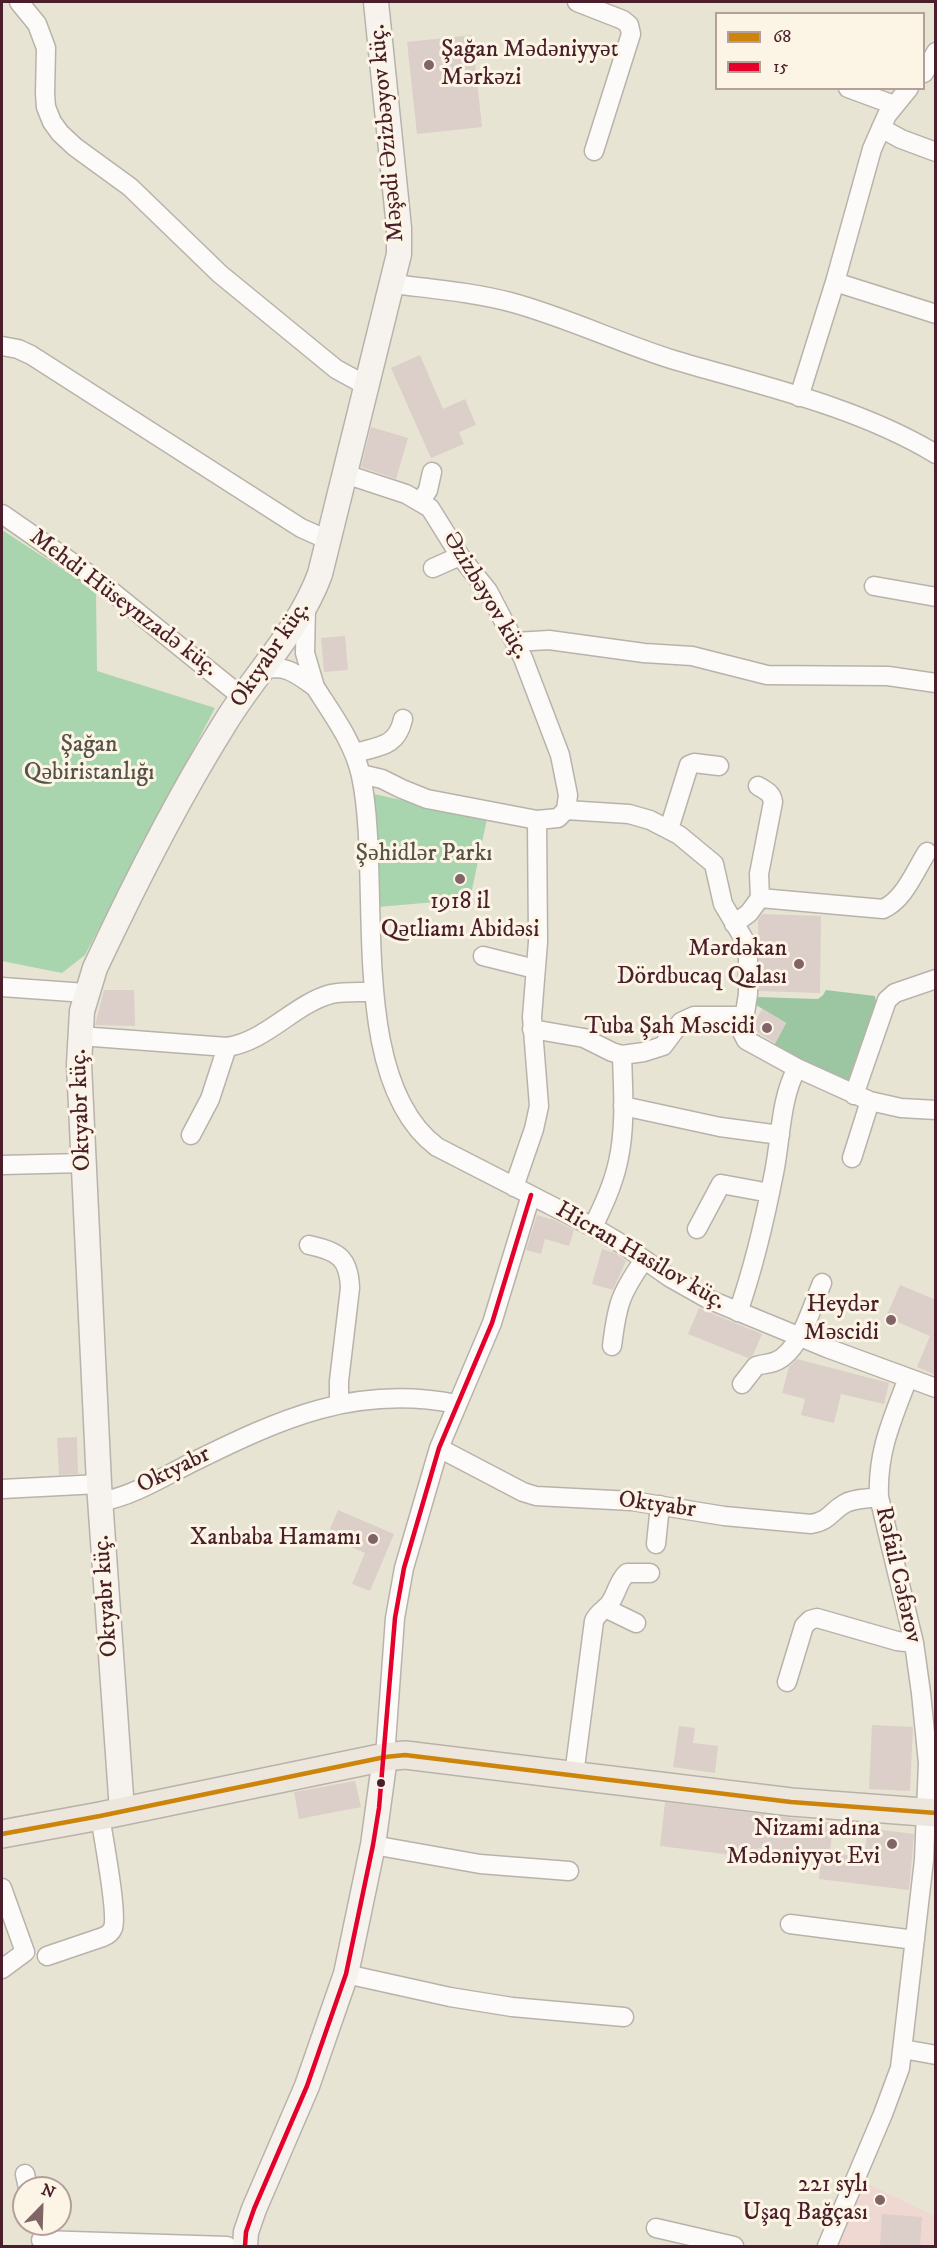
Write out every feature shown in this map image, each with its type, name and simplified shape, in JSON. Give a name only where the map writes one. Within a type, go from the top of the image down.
[{"type":"main road","points":[[2,1834],[111,1814],[385,1757],[416,1756],[831,1806],[931,1813]]},
{"type":"street","points":[[19,2],[37,24],[46,48],[46,107],[52,122],[60,133],[75,147],[130,187],[220,274],[336,369],[367,386]]},
{"type":"street","name":"Məşədi Əzizbəyov küç.","points":[[345,474],[399,254],[399,228],[376,2]]},
{"type":"street","points":[[577,2],[623,20],[629,24],[631,33],[594,151]]},
{"type":"street","points":[[925,71],[936,52]]},
{"type":"street","points":[[853,90],[894,105]]},
{"type":"street","points":[[799,397],[835,282],[872,149],[894,105],[907,90]]},
{"type":"street","points":[[881,128],[901,139],[936,152]]},
{"type":"street","points":[[835,282],[936,314]]},
{"type":"street","points":[[393,284],[476,294],[512,303],[649,351],[799,397],[884,427],[936,454]]},
{"type":"street","points":[[2,346],[18,349],[30,355],[301,528],[328,540]]},
{"type":"street","points":[[421,501],[428,490],[432,472]]},
{"type":"street","name":"Oktyabr küç.","points":[[111,1814],[99,1493],[83,1163],[80,1036],[86,993],[113,930],[176,806],[242,697],[279,648],[306,606],[320,574],[345,474]]},
{"type":"street","name":"Əzizbəyov küç.","points":[[345,474],[421,501],[436,515],[460,556],[488,591],[531,678],[560,755],[567,795],[566,810]]},
{"type":"street","name":"Mehdi Hüseynzadə küç.","points":[[2,514],[100,582],[242,697]]},
{"type":"street","points":[[433,568],[460,556]]},
{"type":"street","points":[[874,586],[936,597]]},
{"type":"street","points":[[306,606],[305,653],[315,687]]},
{"type":"street","points":[[515,642],[549,640],[644,653],[692,656],[767,675],[888,676],[936,683]]},
{"type":"street","points":[[279,648],[292,646],[305,653]]},
{"type":"street","points":[[263,670],[280,667],[315,687]]},
{"type":"street","name":"Hicran Hasilov küç.","points":[[315,687],[355,753],[361,774],[368,829],[373,992],[386,1062],[399,1097],[418,1130],[437,1147],[593,1227],[687,1288],[800,1337],[936,1388]]},
{"type":"street","points":[[355,753],[394,740],[401,730],[403,719]]},
{"type":"street","points":[[669,829],[689,765],[694,763],[719,766]]},
{"type":"street","points":[[361,774],[382,779],[427,799],[537,820],[558,819],[566,810],[629,814],[669,829],[714,864],[723,904],[745,941],[748,950],[748,993],[742,1032],[746,1040],[797,1068],[862,1098],[901,1108],[936,1110]]},
{"type":"street","points":[[734,924],[749,913],[760,898],[759,874],[773,797],[758,786]]},
{"type":"street","points":[[514,1187],[534,1129],[539,1106],[532,1029],[538,942],[537,820]]},
{"type":"street","points":[[760,898],[883,909],[898,899],[927,852]]},
{"type":"street","points":[[483,956],[535,969]]},
{"type":"street","points":[[852,1158],[862,1098],[887,1000],[895,993],[936,979]]},
{"type":"street","points":[[2,987],[86,993]]},
{"type":"street","points":[[80,1036],[227,1047],[239,1045],[257,1037],[316,1000],[330,994],[373,992]]},
{"type":"street","points":[[532,1029],[578,1036],[622,1055],[663,1046],[686,1018],[745,1016]]},
{"type":"street","points":[[191,1135],[210,1099],[227,1047]]},
{"type":"street","points":[[593,1227],[608,1196],[619,1161],[623,1106],[622,1055]]},
{"type":"street","points":[[738,1312],[752,1268],[770,1193],[787,1092],[797,1068]]},
{"type":"street","points":[[623,1106],[720,1127],[780,1135]]},
{"type":"street","points":[[2,1165],[83,1163]]},
{"type":"street","points":[[697,1229],[721,1184],[770,1193]]},
{"type":"street","points":[[245,2247],[246,2232],[254,2209],[307,2086],[346,1974],[373,1845],[385,1757],[399,1589],[439,1448],[492,1323],[531,1195]]},
{"type":"street","points":[[309,1245],[336,1252],[350,1276],[339,1381],[339,1403]]},
{"type":"street","points":[[612,1346],[617,1308],[628,1282],[644,1260]]},
{"type":"street","points":[[742,1384],[756,1366],[775,1362],[800,1337],[822,1283]]},
{"type":"street","name":"Rəfail Cəfərov","points":[[827,2247],[884,2114],[900,2068],[931,1813],[928,1750],[914,1642],[879,1497],[878,1481],[882,1449],[908,1378]]},
{"type":"street","name":"Oktyabr","points":[[2,1489],[125,1496],[260,1430],[339,1403],[368,1398],[406,1398],[456,1404]]},
{"type":"street","name":"Oktyabr","points":[[439,1448],[536,1496],[632,1501],[724,1516],[811,1524],[830,1517],[846,1503],[879,1497]]},
{"type":"street","points":[[656,1544],[660,1505]]},
{"type":"street","points":[[574,1775],[594,1621],[613,1598],[621,1579],[627,1573],[650,1573]]},
{"type":"street","points":[[605,1608],[636,1623]]},
{"type":"street","points":[[787,1682],[804,1626],[810,1620],[817,1618],[897,1641],[914,1642]]},
{"type":"street","points":[[47,1956],[111,1933],[114,1912],[111,1814]]},
{"type":"street","points":[[373,1845],[480,1864],[569,1871]]},
{"type":"street","points":[[2,1888],[25,1952],[2,1969]]},
{"type":"street","points":[[790,1924],[915,1940]]},
{"type":"street","points":[[346,1974],[450,1997],[512,2007],[624,2017]]},
{"type":"street","points":[[903,2049],[936,2055]]},
{"type":"street","points":[[656,2228],[734,2247]]},
{"type":"street","points":[[40,2237],[227,2247]]},
{"type":"shaded area","name":"221 sylı Uşaq Bağçası","points":[[866,2183],[935,2216],[935,2246],[838,2246]]},
{"type":"green space","name":"Şağan Qəbiristanlığı","points":[[2,530],[96,591],[97,671],[215,708],[85,955],[62,973],[2,961]]},
{"type":"green space","name":"Şəhidlər Parkı","points":[[374,794],[487,819],[470,899],[378,907]]},
{"type":"green space","points":[[826,990],[875,996],[877,1008],[851,1085],[772,1049],[786,1023],[756,1005],[757,997],[818,999]]},
{"type":"building","points":[[472,35],[482,127],[417,134],[407,42]]},
{"type":"building","points":[[420,355],[443,409],[465,399],[476,425],[459,432],[464,444],[431,458],[391,368]]},
{"type":"building","points":[[371,427],[408,438],[396,479],[361,467]]},
{"type":"building","points":[[345,636],[348,670],[324,672],[321,638]]},
{"type":"building","points":[[762,914],[821,916],[820,993],[759,991],[758,920]]},
{"type":"building","points":[[104,990],[134,990],[135,1026],[95,1025]]},
{"type":"building","points":[[762,1009],[786,1023],[775,1043],[754,1030],[755,1022]]},
{"type":"building","points":[[537,1215],[574,1230],[569,1246],[545,1239],[541,1254],[526,1250]]},
{"type":"building","points":[[602,1249],[615,1253],[626,1261],[613,1290],[592,1284]]},
{"type":"building","points":[[900,1285],[936,1300],[936,1375],[917,1367],[930,1336],[886,1317]]},
{"type":"building","points":[[699,1308],[762,1334],[753,1355],[748,1358],[688,1334]]},
{"type":"building","points":[[797,1359],[889,1383],[884,1404],[841,1394],[834,1423],[801,1415],[805,1399],[782,1393],[789,1367]]},
{"type":"building","points":[[77,1437],[78,1474],[59,1475],[57,1438]]},
{"type":"building","points":[[338,1510],[394,1534],[370,1591],[352,1584],[365,1553],[327,1536]]},
{"type":"building","points":[[872,1725],[913,1727],[910,1791],[869,1789]]},
{"type":"building","points":[[679,1726],[695,1728],[693,1743],[718,1746],[715,1773],[673,1767]]},
{"type":"building","points":[[355,1781],[361,1807],[299,1819],[294,1792]]},
{"type":"building","points":[[665,1802],[833,1823],[830,1853],[864,1857],[868,1828],[914,1834],[909,1890],[819,1879],[821,1858],[796,1855],[797,1853],[758,1848],[756,1858],[660,1846]]},
{"type":"building","points":[[882,2214],[922,2217],[920,2247],[880,2247]]},
{"type":"transit line","name":"15","points":[[245,2246],[246,2232],[254,2209],[307,2086],[346,1974],[379,1808],[395,1618],[404,1568],[439,1448],[492,1323],[531,1195]]},
{"type":"transit line","name":"68","points":[[2,1834],[385,1757],[405,1755],[791,1802],[936,1813]]},
{"type":"place","name":"Şağan Mədəniyyət Mərkəzi","points":[[429,65]]},
{"type":"place","name":"1918 il Qətliamı Abidəsi","points":[[460,879]]},
{"type":"place","name":"Mərdəkan Dördbucaq Qalası","points":[[799,964]]},
{"type":"place","name":"Tuba Şah Məscidi","points":[[767,1028]]},
{"type":"place","name":"Heydər Məscidi","points":[[891,1320]]},
{"type":"place","name":"Xanbaba Hamamı","points":[[373,1539]]},
{"type":"place","name":"Nizami adına Mədəniyyət Evi","points":[[892,1844]]},
{"type":"place","name":"221 sylı Uşaq Bağçası","points":[[880,2200]]}]
